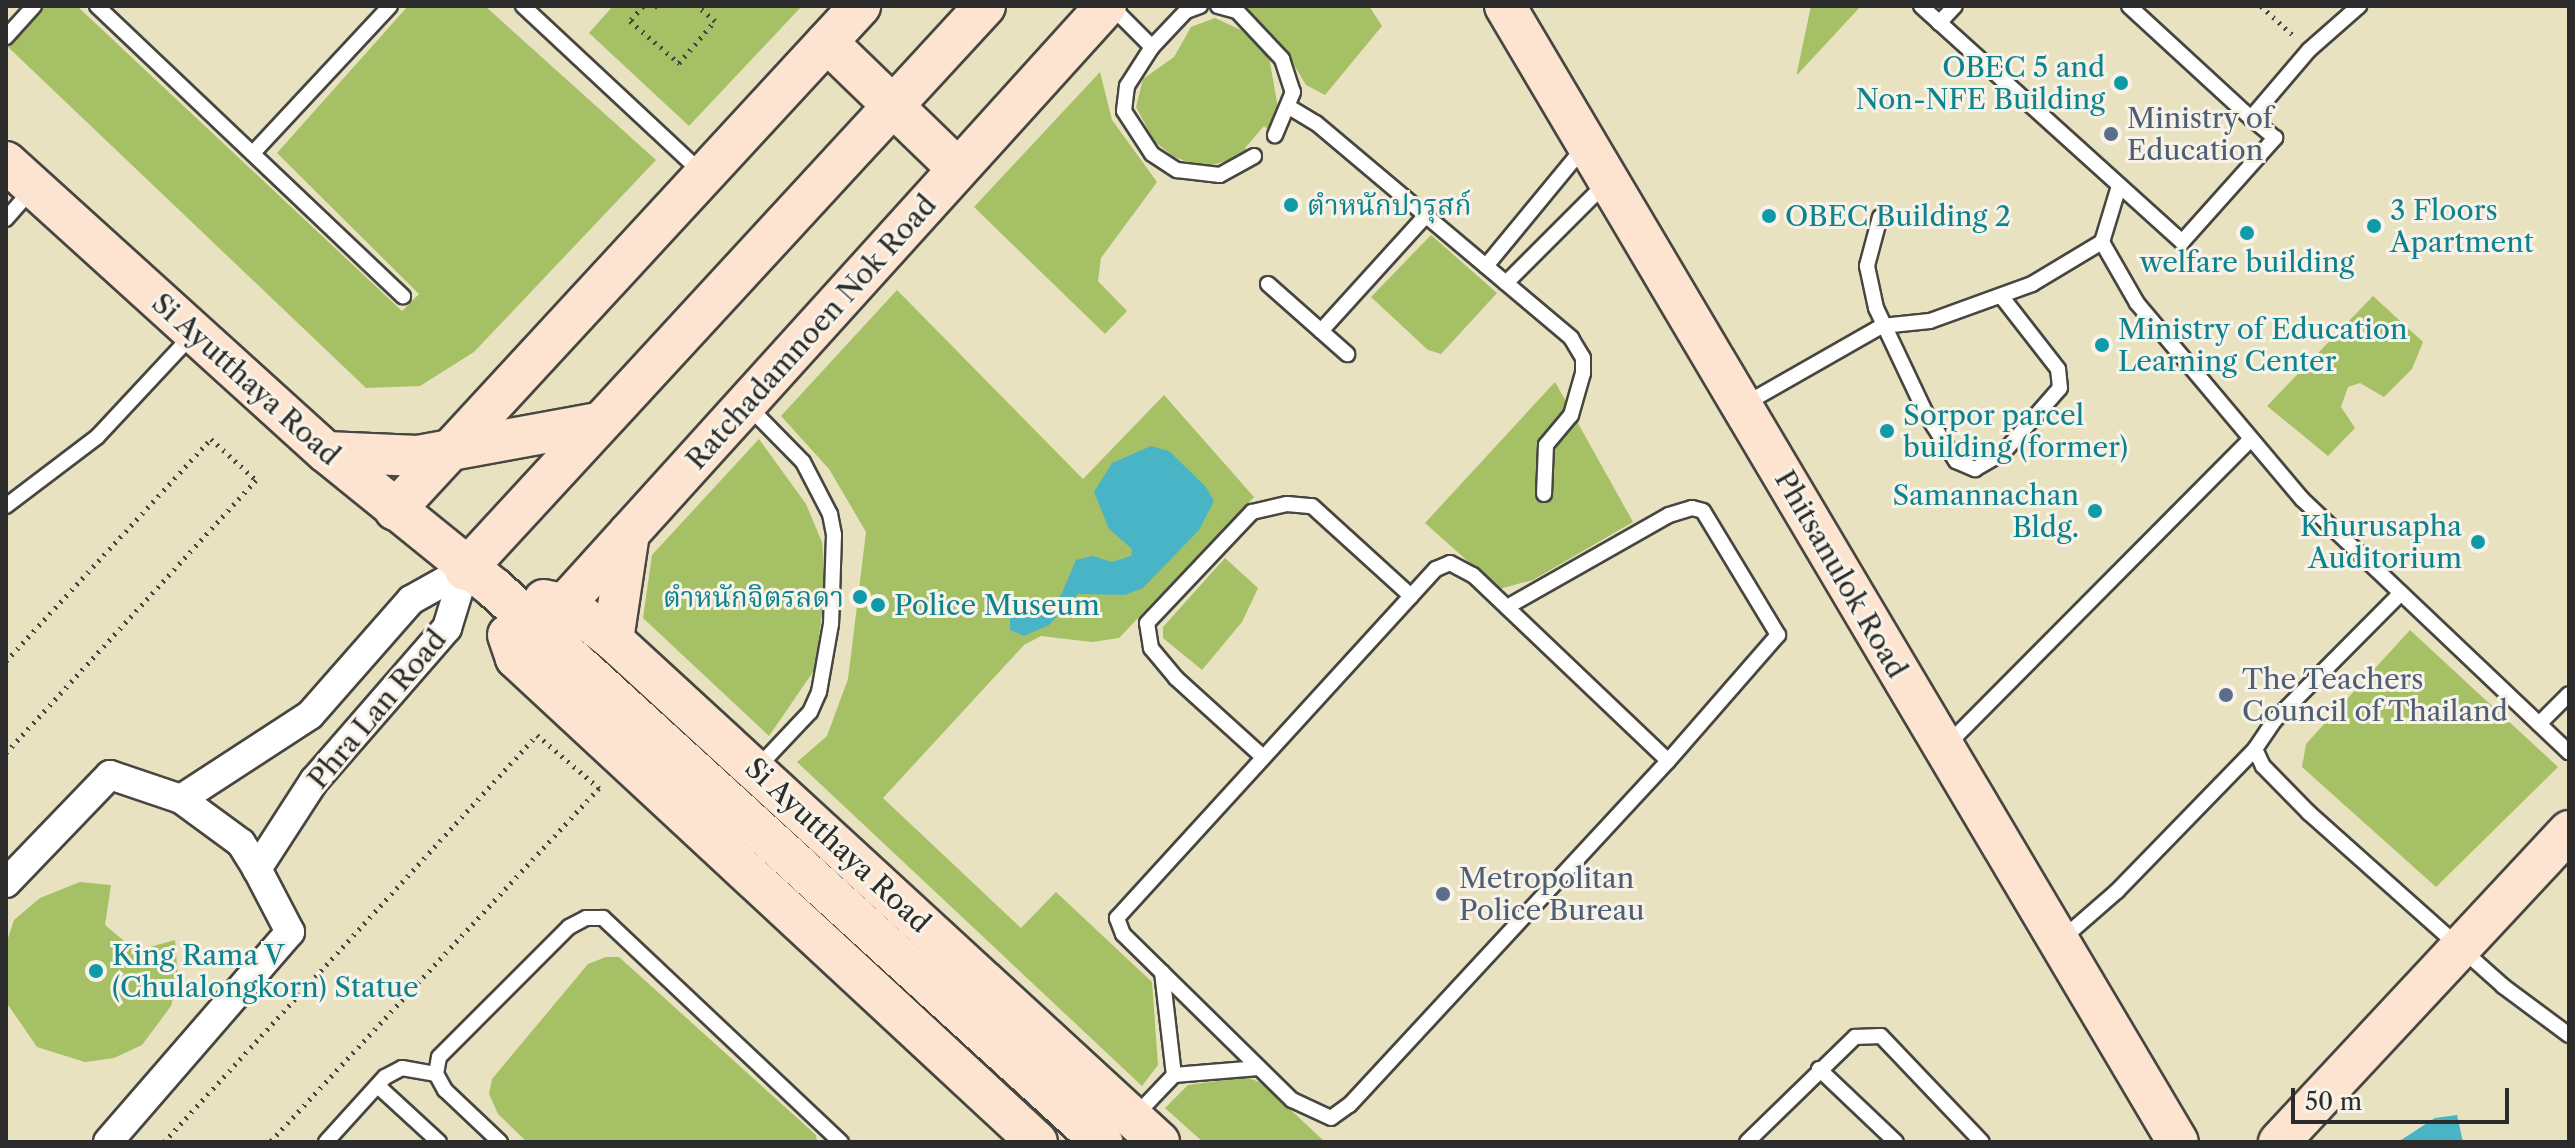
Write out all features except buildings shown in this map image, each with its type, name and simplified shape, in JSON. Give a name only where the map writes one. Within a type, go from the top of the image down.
[{"type":"main road","points":[[395,510],[482,412],[860,6]]},
{"type":"main road","points":[[542,632],[479,579],[598,423],[985,6]]},
{"type":"main road","name":"Ratchadamnoen Nok Road","points":[[542,632],[957,168],[1108,6]]},
{"type":"main road","name":"Phitsanulok Road","points":[[1505,6],[2178,1142]]},
{"type":"main road","points":[[827,42],[957,168]]},
{"type":"main road","name":"Si Ayutthaya Road","points":[[20,175],[326,452],[542,632],[668,772],[951,1062],[1037,1142]]},
{"type":"main road","points":[[326,452],[416,439],[482,412]]},
{"type":"main road","points":[[326,452],[418,456],[598,423]]},
{"type":"main road","points":[[613,640],[629,533]]},
{"type":"main road","name":"Si Ayutthaya Road","points":[[542,632],[613,640],[756,769],[1134,1134]]},
{"type":"main road","points":[[727,801],[756,769]]},
{"type":"main road","name":"Si Ayutthaya Road","points":[[668,772],[727,801],[1102,1142]]},
{"type":"main road","points":[[2279,1142],[2569,831]]},
{"type":"main road","points":[[951,1062],[979,1031]]},
{"type":"street","name":"Phra Lan Road","points":[[181,799],[310,715],[411,600],[479,579]]},
{"type":"street","name":"Phra Lan Road","points":[[257,869],[314,781],[447,628],[479,579]]},
{"type":"street","points":[[8,877],[110,775],[181,799],[241,843],[290,932],[108,1142]]},
{"type":"lane","points":[[6,37],[34,6]]},
{"type":"lane","points":[[97,6],[403,296]]},
{"type":"lane","points":[[253,153],[390,6]]},
{"type":"lane","points":[[523,6],[540,12],[704,174]]},
{"type":"lane","points":[[1108,6],[1152,47]]},
{"type":"lane","points":[[1200,6],[1186,11],[1152,47],[1122,100],[1129,124],[1152,154],[1197,176],[1220,175],[1254,156]]},
{"type":"lane","points":[[1218,6],[1237,11],[1282,59],[1293,92],[1275,135]]},
{"type":"lane","points":[[1921,6],[2182,242],[2275,138],[2129,6]]},
{"type":"lane","points":[[1939,23],[1955,6]]},
{"type":"lane","points":[[2251,118],[2309,50],[2359,6]]},
{"type":"lane","points":[[1289,107],[1316,123],[1571,338],[1583,358],[1571,415],[1546,445],[1544,494]]},
{"type":"lane","points":[[1486,266],[1587,144]]},
{"type":"lane","points":[[6,219],[20,175]]},
{"type":"lane","points":[[1506,283],[1608,181]]},
{"type":"lane","points":[[1742,406],[1882,326],[1930,321],[2002,297],[2102,242],[2119,186]]},
{"type":"lane","points":[[1321,331],[1426,215]]},
{"type":"lane","points":[[1880,217],[1867,266],[1882,326],[1956,461],[1975,469],[2003,453],[2060,388],[2058,369],[2002,297]]},
{"type":"lane","points":[[2102,242],[2137,303],[2302,499],[2569,752]]},
{"type":"lane","points":[[1268,284],[1347,354]]},
{"type":"lane","points":[[6,506],[97,437],[194,332]]},
{"type":"lane","points":[[748,405],[803,462],[830,514],[834,535],[831,624],[819,692],[810,712],[756,769]]},
{"type":"lane","points":[[1943,749],[2250,440]]},
{"type":"lane","points":[[1263,757],[1176,678],[1151,648],[1147,623],[1252,512],[1287,504],[1312,506],[1411,596]]},
{"type":"lane","points":[[1507,607],[1669,515],[1692,508],[1703,511],[1778,635],[1769,652],[1668,761],[1349,1105],[1331,1118],[1313,1113],[1259,1068],[1123,934],[1117,918],[1411,596],[1450,563],[1473,575],[1668,761]]},
{"type":"lane","points":[[2060,941],[2117,891],[2255,749],[2274,721],[2401,593]]},
{"type":"lane","points":[[2539,724],[2569,694]]},
{"type":"lane","points":[[2255,749],[2263,766],[2309,813],[2459,948],[2569,1035]]},
{"type":"lane","points":[[500,1142],[445,1090],[436,1074],[439,1057],[569,927],[586,918],[603,918],[841,1142]]},
{"type":"lane","points":[[1134,1134],[1174,1075],[1162,972]]},
{"type":"lane","points":[[1747,1142],[1855,1037],[1881,1036],[1982,1142]]},
{"type":"lane","points":[[326,1142],[378,1086],[402,1068],[436,1074]]},
{"type":"lane","points":[[1174,1075],[1259,1068]]},
{"type":"lane","points":[[1819,1069],[1896,1142]]},
{"type":"lane","points":[[378,1086],[439,1142]]},
{"type":"path","points":[[643,6],[630,21],[679,63],[715,21],[698,6]]},
{"type":"path","points":[[707,14],[714,6]]},
{"type":"path","points":[[2261,6],[2309,50]]},
{"type":"path","points":[[6,661],[211,439],[256,480],[6,753]]},
{"type":"path","points":[[164,1142],[537,735],[599,788],[270,1142]]},
{"type":"green space","points":[[44,6],[77,6],[402,311],[419,294],[277,153],[408,6],[485,6],[656,160],[474,352],[420,386],[366,388],[8,47]]},
{"type":"green space","points":[[613,6],[802,6],[689,126],[589,33]]},
{"type":"green space","points":[[1244,6],[1369,6],[1382,26],[1325,95],[1306,85],[1288,55]]},
{"type":"green space","points":[[1811,6],[1861,6],[1797,75],[1797,72]]},
{"type":"green space","points":[[1215,18],[1254,36],[1269,57],[1278,108],[1270,131],[1264,126],[1245,148],[1251,153],[1213,165],[1194,164],[1174,157],[1154,141],[1136,107],[1143,79],[1174,57],[1191,27]]},
{"type":"green space","points":[[1100,72],[1112,120],[1157,182],[1101,258],[1098,281],[1127,311],[1105,334],[974,207]]},
{"type":"green space","points":[[1431,235],[1497,293],[1441,354],[1428,350],[1371,297]]},
{"type":"green space","points":[[897,290],[1083,479],[1164,395],[1254,497],[1119,638],[1092,642],[1041,636],[1024,645],[883,798],[1021,928],[1056,892],[1152,982],[1158,1065],[1142,1086],[797,762],[827,736],[848,679],[866,532],[829,469],[781,416]]},
{"type":"green space","points":[[2373,296],[2423,342],[2412,369],[2384,397],[2360,383],[2348,387],[2341,407],[2355,428],[2328,456],[2267,406]]},
{"type":"green space","points":[[1555,382],[1633,522],[1533,580],[1499,589],[1425,523]]},
{"type":"green space","points":[[759,439],[806,504],[822,542],[826,582],[815,669],[769,736],[643,618],[652,555]]},
{"type":"green space","points":[[1225,558],[1258,588],[1242,622],[1202,670],[1163,638],[1163,627]]},
{"type":"green space","points":[[2410,630],[2558,767],[2436,887],[2302,767],[2306,744]]},
{"type":"green space","points":[[80,882],[111,885],[105,925],[136,951],[175,940],[178,977],[171,1006],[142,1045],[114,1058],[85,1062],[37,1047],[6,1002],[6,944],[14,920],[40,898]]},
{"type":"green space","points":[[606,957],[619,957],[816,1135],[817,1142],[527,1142],[498,1114],[489,1094],[492,1079],[588,964]]},
{"type":"green space","points":[[1246,1077],[1262,1083],[1325,1142],[1203,1142],[1165,1108],[1188,1085]]},
{"type":"water","points":[[1151,446],[1169,451],[1206,487],[1214,501],[1199,530],[1143,588],[1125,595],[1078,594],[1049,625],[1024,636],[1010,630],[1010,611],[1049,607],[1061,595],[1076,560],[1093,556],[1112,562],[1131,556],[1132,549],[1109,529],[1094,492],[1112,463]]},
{"type":"water","points":[[2457,1115],[2463,1142],[2398,1142],[2435,1118]]},
{"type":"place","name":"OBEC 5 and Non-NFE Building","points":[[2121,83]]},
{"type":"place","name":"Ministry of Education","points":[[2111,134]]},
{"type":"place","name":"ตำหนักปารุสก์","points":[[1291,205]]},
{"type":"place","name":"OBEC Building 2","points":[[1769,216]]},
{"type":"place","name":"3 Floors Apartment","points":[[2374,226]]},
{"type":"place","name":"welfare building","points":[[2247,233]]},
{"type":"place","name":"Ministry of Education Learning Center","points":[[2102,345]]},
{"type":"place","name":"Sorpor parcel building (former)","points":[[1887,431]]},
{"type":"place","name":"Samannachan Bldg.","points":[[2095,511]]},
{"type":"place","name":"Khurusapha Auditorium","points":[[2478,542]]},
{"type":"place","name":"ตำหนักจิตรลดา","points":[[860,597]]},
{"type":"place","name":"Police Museum","points":[[878,605]]},
{"type":"place","name":"The Teachers Council of Thailand","points":[[2226,695]]},
{"type":"place","name":"Metropolitan Police Bureau","points":[[1443,894]]},
{"type":"place","name":"King Rama V (Chulalongkorn) Statue","points":[[96,971]]}]
